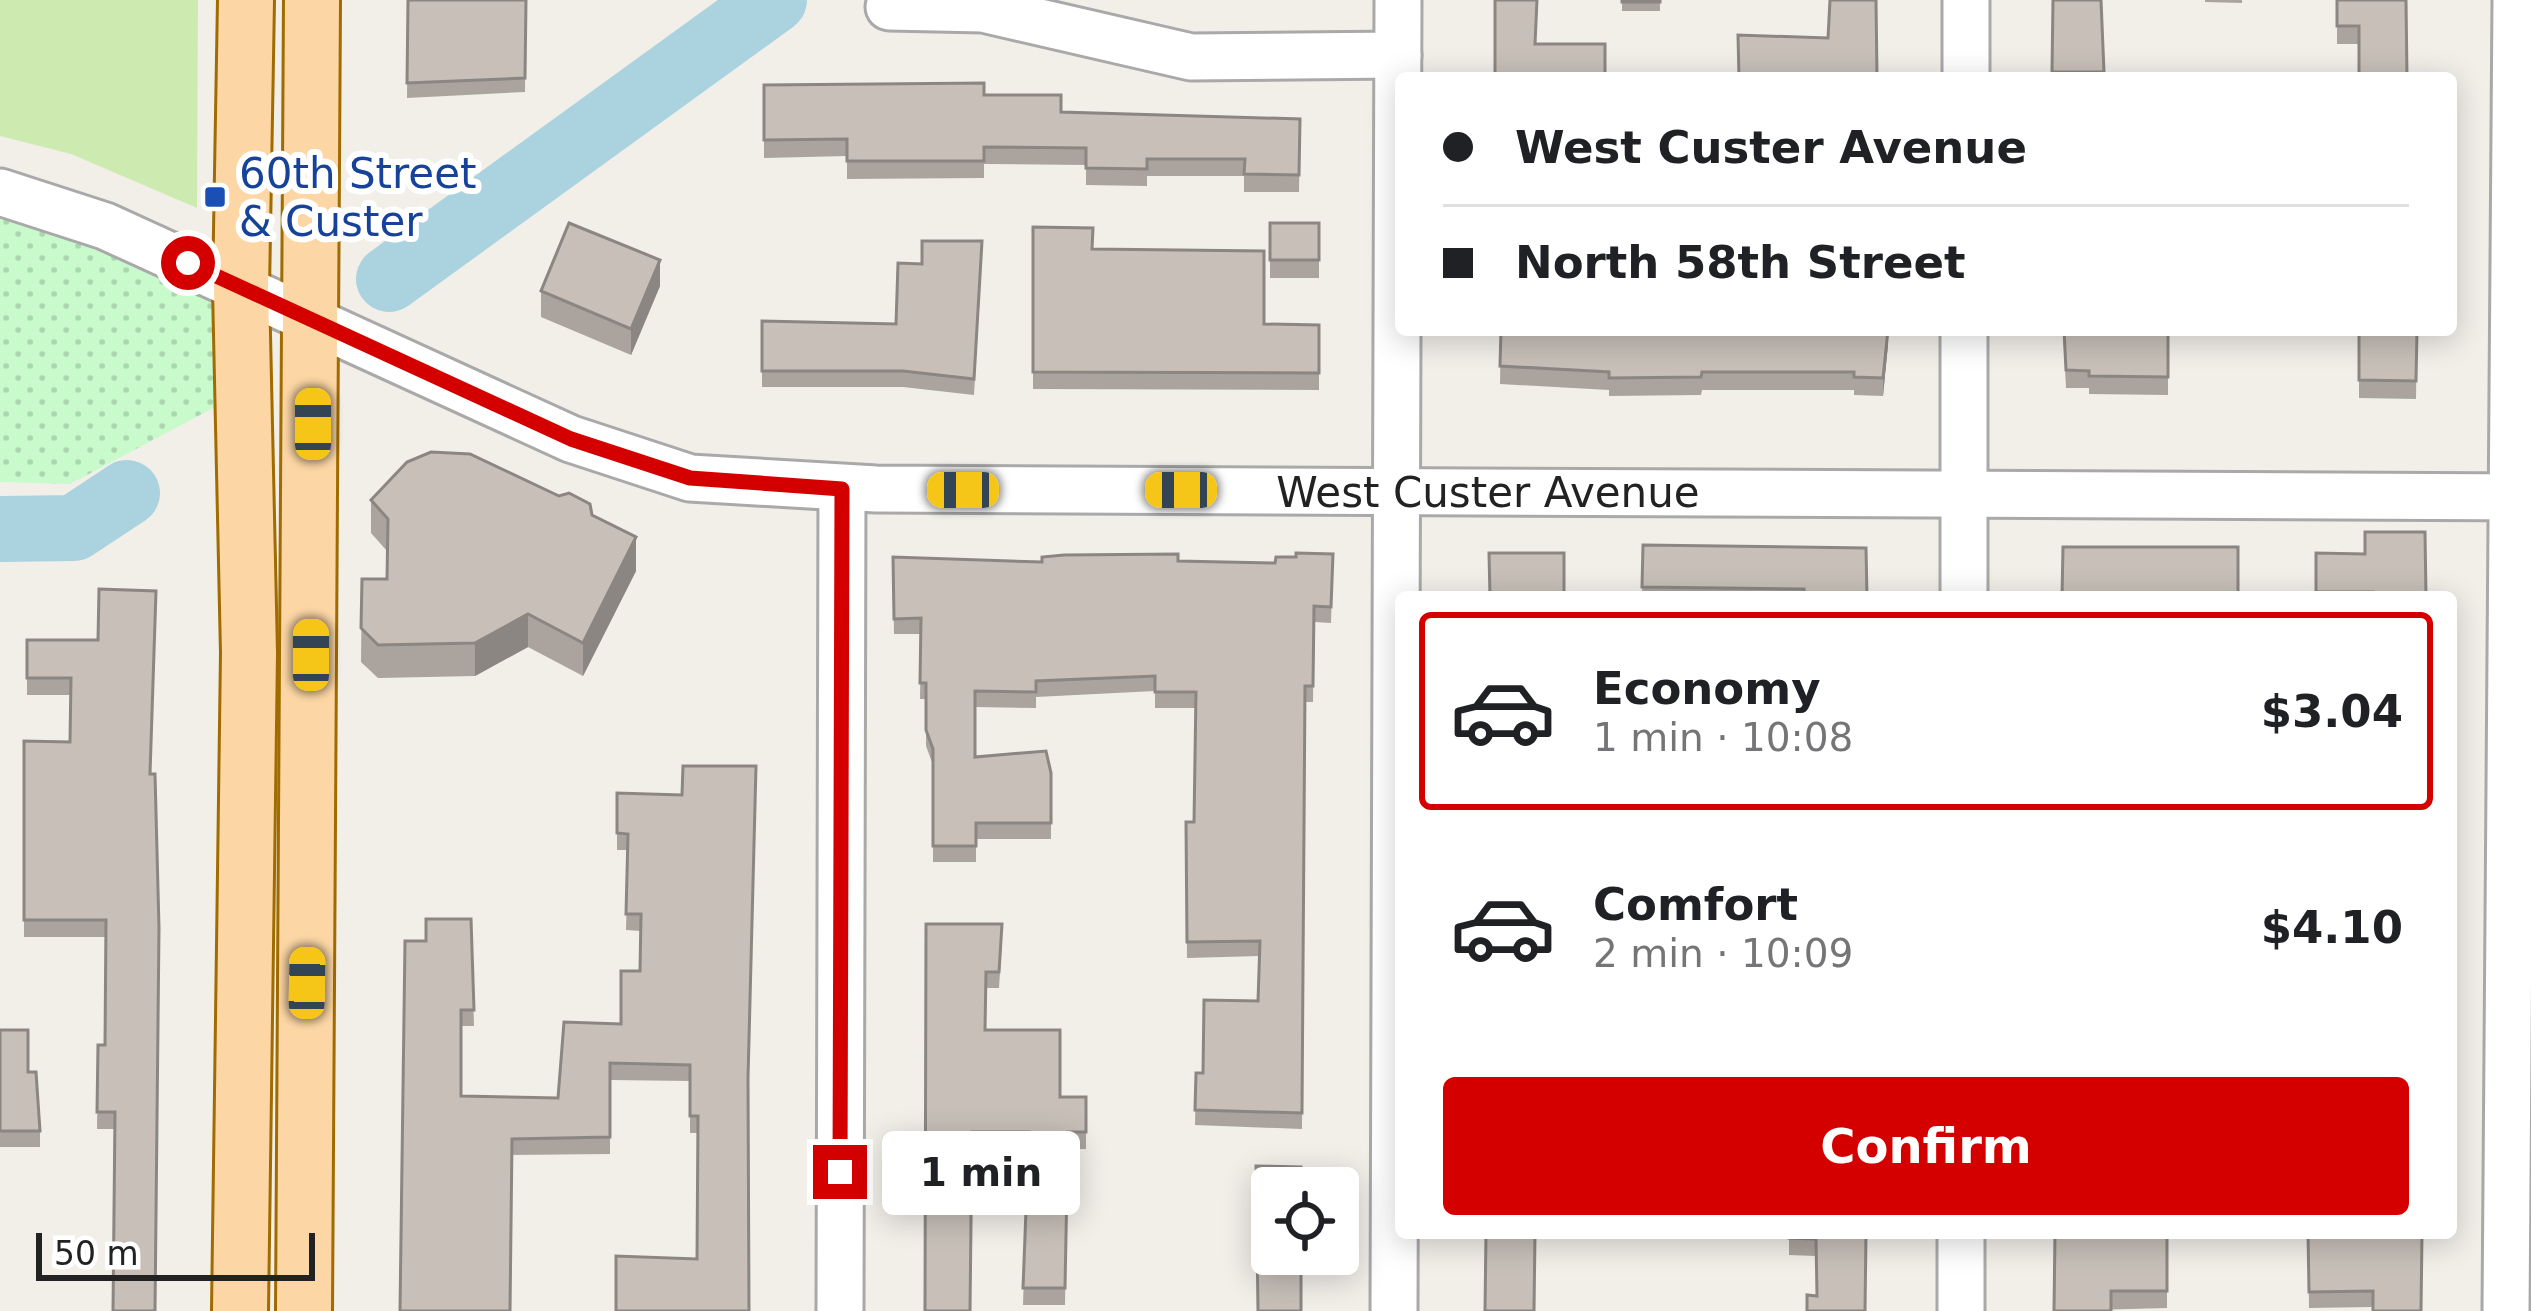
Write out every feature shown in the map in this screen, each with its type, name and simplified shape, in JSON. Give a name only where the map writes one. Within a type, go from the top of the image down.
[{"type":"main road","points":[[240,1311],[249,653],[242,290],[246,0]]},
{"type":"main road","points":[[304,1311],[314,322],[312,0]]},
{"type":"street","points":[[1398,0],[1398,72]]},
{"type":"street","points":[[1966,0],[1966,72]]},
{"type":"street","points":[[2506,1311],[2520,497],[2516,0]]},
{"type":"street","points":[[889,7],[982,9],[1191,57],[1398,56]]},
{"type":"street","name":"West Custer Avenue","points":[[0,193],[105,226],[571,439],[690,478],[842,489],[2520,497]]},
{"type":"street","points":[[1394,1311],[1395,317]]},
{"type":"street","points":[[1964,336],[1964,591]]},
{"type":"street","points":[[839,1311],[842,489]]},
{"type":"street","points":[[1961,1239],[1961,1311]]},
{"type":"green space","points":[[0,0],[198,0],[197,208],[71,154],[0,136]]},
{"type":"green space","points":[[0,212],[105,245],[219,303],[219,405],[70,484],[0,482]]},
{"type":"building","points":[[408,0],[526,0],[525,78],[407,83]]},
{"type":"building","points":[[1495,0],[1537,0],[1535,44],[1605,44],[1605,72],[1495,72]]},
{"type":"building","points":[[1830,0],[1876,0],[1877,72],[1739,72],[1738,35],[1828,38]]},
{"type":"building","points":[[2053,0],[2101,0],[2104,72],[2052,72]]},
{"type":"building","points":[[2337,0],[2406,0],[2407,72],[2359,72],[2359,26],[2337,26]]},
{"type":"building","points":[[984,83],[984,95],[1061,95],[1061,112],[1300,119],[1299,175],[1244,174],[1245,159],[1147,159],[1147,169],[1086,168],[1086,148],[984,147],[984,161],[847,161],[847,139],[764,140],[764,85]]},
{"type":"building","points":[[569,223],[660,260],[631,329],[541,291]]},
{"type":"building","points":[[1270,223],[1319,223],[1319,260],[1270,260]]},
{"type":"building","points":[[1033,227],[1093,228],[1092,249],[1264,251],[1264,324],[1319,325],[1319,373],[1033,372]]},
{"type":"building","points":[[922,241],[982,241],[974,379],[903,371],[762,371],[762,321],[896,324],[898,263],[922,264]]},
{"type":"building","points":[[1501,336],[1887,336],[1883,378],[1854,377],[1854,372],[1702,372],[1701,377],[1609,378],[1609,372],[1500,366]]},
{"type":"building","points":[[2064,336],[2168,336],[2168,377],[2089,376],[2089,371],[2066,370]]},
{"type":"building","points":[[2359,336],[2417,336],[2416,381],[2359,380]]},
{"type":"building","points":[[431,452],[470,454],[559,496],[569,493],[590,504],[592,515],[636,537],[583,643],[528,614],[475,643],[378,645],[361,628],[362,579],[387,579],[388,519],[371,500],[407,462]]},
{"type":"building","points":[[2365,532],[2425,532],[2426,591],[2316,591],[2316,553],[2365,554]]},
{"type":"building","points":[[1643,545],[1866,548],[1867,591],[1642,587]]},
{"type":"building","points":[[2063,547],[2238,547],[2238,591],[2062,591]]},
{"type":"building","points":[[1296,553],[1333,554],[1331,607],[1314,606],[1313,686],[1305,686],[1302,1113],[1195,1110],[1196,1073],[1203,1073],[1204,1000],[1258,1001],[1260,941],[1187,942],[1186,822],[1194,822],[1196,692],[1155,692],[1155,676],[1036,681],[1036,692],[975,691],[975,757],[1046,751],[1051,823],[976,823],[976,846],[933,846],[933,749],[926,730],[926,683],[920,683],[921,618],[894,619],[893,557],[1042,562],[1042,557],[1064,555],[1178,554],[1178,561],[1275,563],[1276,557],[1296,557]]},
{"type":"building","points":[[1489,553],[1564,553],[1564,591],[1490,591]]},
{"type":"building","points":[[99,589],[156,591],[150,774],[155,774],[159,928],[155,1311],[113,1311],[115,1112],[97,1112],[98,1045],[105,1045],[106,920],[24,920],[24,741],[70,742],[71,678],[27,678],[27,640],[98,640]]},
{"type":"building","points":[[683,766],[756,766],[748,1078],[749,1311],[616,1311],[616,1256],[697,1259],[698,1116],[690,1116],[690,1065],[610,1063],[610,1137],[512,1139],[510,1311],[400,1311],[405,941],[426,941],[426,919],[471,919],[474,1010],[461,1010],[461,1096],[558,1098],[564,1022],[621,1024],[621,971],[640,971],[641,914],[626,914],[628,834],[617,833],[617,793],[682,795]]},
{"type":"building","points":[[926,924],[1002,924],[999,972],[986,972],[985,1030],[1060,1030],[1060,1097],[1086,1097],[1086,1132],[1068,1132],[1065,1288],[1023,1288],[1029,1132],[972,1132],[970,1311],[925,1311]]},
{"type":"building","points":[[0,1030],[28,1030],[28,1072],[36,1072],[40,1131],[0,1131]]},
{"type":"building","points":[[1486,1239],[1535,1239],[1534,1311],[1485,1311]]},
{"type":"building","points":[[1816,1239],[1866,1239],[1865,1311],[1807,1311],[1807,1295],[1817,1296]]},
{"type":"building","points":[[2055,1239],[2167,1239],[2167,1291],[2111,1291],[2111,1311],[2054,1311]]},
{"type":"building","points":[[2308,1239],[2422,1239],[2421,1311],[2373,1311],[2373,1291],[2309,1292]]},
{"type":"building","points":[[1258,1275],[1301,1275],[1301,1311],[1258,1311]]},
{"type":"waterway","points":[[389,279],[774,0]]},
{"type":"waterway","points":[[0,529],[74,528],[127,493]]},
{"type":"place","name":"60th Street & Custer","points":[[215,197]]},
{"type":"route","points":[[188,263],[571,439],[690,478],[842,489],[840,1172]]}]
